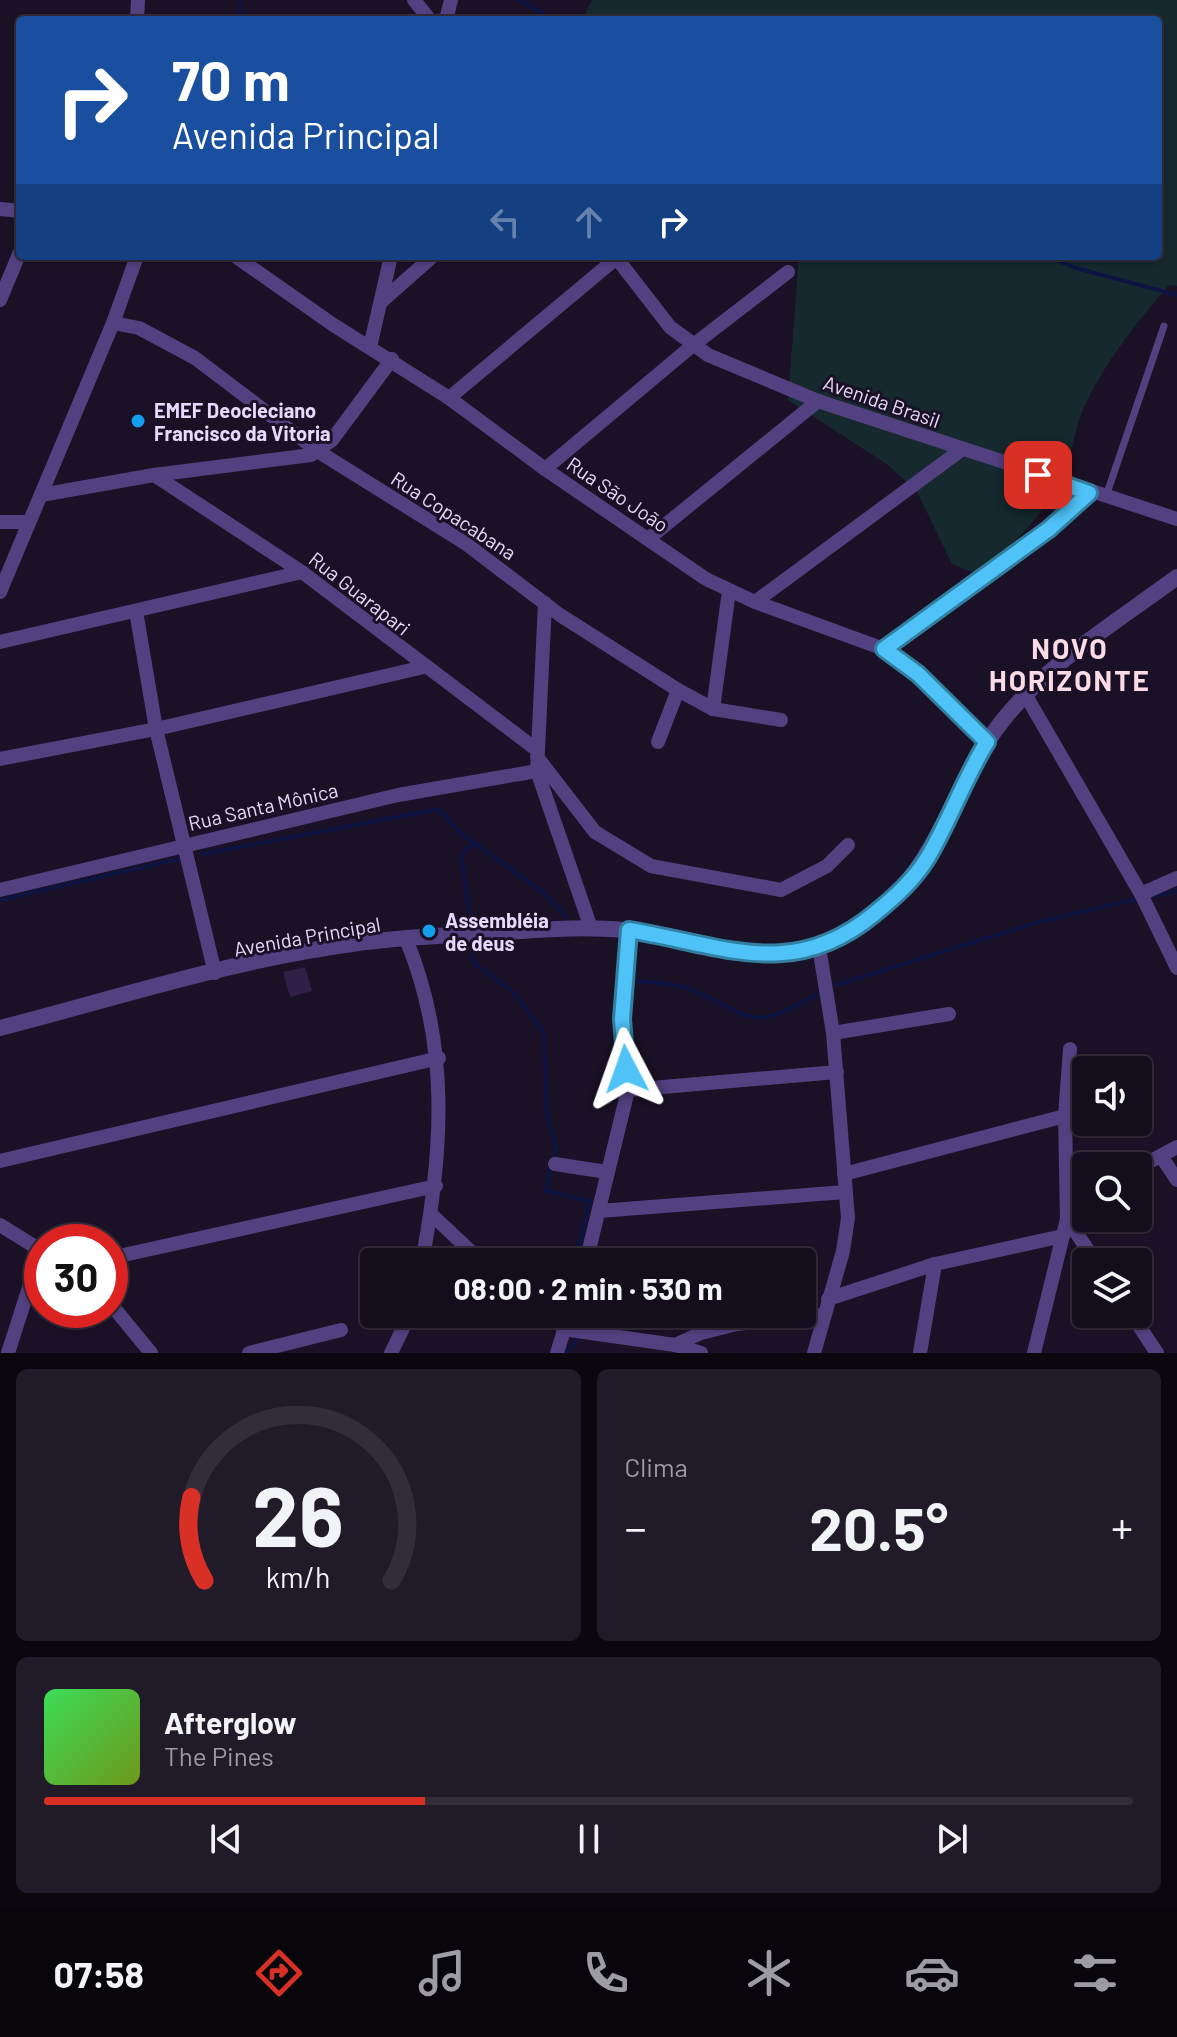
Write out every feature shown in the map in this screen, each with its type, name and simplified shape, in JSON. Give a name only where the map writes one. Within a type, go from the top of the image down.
[{"type":"street","points":[[414,0],[427,16]]},
{"type":"street","points":[[0,300],[17,260]]},
{"type":"street","points":[[0,592],[113,323],[136,260]]},
{"type":"street","name":"Rua São João","points":[[241,260],[392,359],[545,469],[729,591],[884,649],[918,674],[987,742]]},
{"type":"street","points":[[370,347],[390,260]]},
{"type":"street","points":[[381,302],[428,260]]},
{"type":"street","points":[[449,398],[613,260]]},
{"type":"street","name":"Avenida Brasil","points":[[619,260],[670,327],[692,346],[818,401],[1089,493],[1177,519]]},
{"type":"street","points":[[545,469],[692,346],[788,272]]},
{"type":"street","name":"Rua Copacabana","points":[[113,323],[139,328],[195,358],[319,452],[465,543],[545,603],[678,690],[713,709],[781,720]]},
{"type":"street","points":[[41,495],[154,475],[301,457],[319,452],[332,440],[392,359]]},
{"type":"street","points":[[648,539],[818,401]]},
{"type":"street","points":[[755,602],[961,450]]},
{"type":"street","name":"Rua Guarapari","points":[[154,475],[302,572],[424,667],[537,759],[595,832],[651,866],[768,891],[781,890],[827,866],[848,845]]},
{"type":"street","points":[[884,649],[1039,537],[1089,493]]},
{"type":"street","points":[[0,522],[29,522]]},
{"type":"street","points":[[0,642],[302,572]]},
{"type":"street","name":"Avenida Principal","points":[[0,1028],[215,973],[352,944],[591,928],[629,930],[761,955],[787,955],[819,947],[863,923],[915,875],[987,742],[1025,694],[1177,577]]},
{"type":"street","points":[[713,709],[729,591]]},
{"type":"street","points":[[545,603],[537,759],[559,845],[591,928]]},
{"type":"street","points":[[136,611],[156,729],[215,973]]},
{"type":"street","points":[[0,759],[156,729],[424,667]]},
{"type":"street","points":[[658,742],[678,690]]},
{"type":"street","points":[[1025,694],[1141,894],[1177,968]]},
{"type":"street","name":"Rua Santa Mônica","points":[[0,890],[537,759]]},
{"type":"street","points":[[1141,894],[1177,878]]},
{"type":"street","points":[[590,1248],[628,1090],[622,1019],[629,930]]},
{"type":"street","points":[[406,939],[421,976],[439,1058],[436,1186],[425,1248]]},
{"type":"street","points":[[814,1353],[846,1235],[837,1072],[819,947]]},
{"type":"street","points":[[833,1033],[949,1014]]},
{"type":"street","points":[[1034,1353],[1067,1212],[1065,1116],[1070,1049]]},
{"type":"street","points":[[0,1161],[439,1058]]},
{"type":"street","points":[[628,1090],[837,1072]]},
{"type":"street","points":[[844,1174],[1065,1116]]},
{"type":"street","points":[[1152,1161],[1177,1147]]},
{"type":"street","points":[[1161,1156],[1177,1180]]},
{"type":"street","points":[[555,1164],[607,1172]]},
{"type":"street","points":[[128,1254],[436,1186]]},
{"type":"street","points":[[599,1211],[845,1192]]},
{"type":"street","points":[[1067,1212],[1072,1208]]},
{"type":"street","points":[[1067,1212],[1088,1248]]},
{"type":"street","points":[[431,1214],[467,1248]]},
{"type":"street","points":[[0,1225],[24,1240]]},
{"type":"street","points":[[828,1299],[935,1264],[1063,1236]]},
{"type":"street","points":[[920,1353],[935,1264]]},
{"type":"street","points":[[8,1353],[24,1304]]},
{"type":"street","points":[[675,1345],[701,1333],[737,1324],[824,1315]]},
{"type":"street","points":[[128,1326],[147,1351]]},
{"type":"street","points":[[391,1353],[403,1328]]},
{"type":"street","points":[[557,1353],[564,1328]]},
{"type":"street","points":[[598,1328],[701,1353]]},
{"type":"street","points":[[1140,1328],[1157,1353]]},
{"type":"street","points":[[249,1353],[341,1330]]},
{"type":"lane","points":[[1105,498],[1164,326]]},
{"type":"shaded area","points":[[592,0],[1177,0],[1177,286],[1169,285],[1157,299],[1099,378],[1082,412],[1064,472],[1038,515],[1003,553],[977,574],[952,564],[917,492],[888,465],[788,400],[799,260],[1162,260],[1162,16],[584,16]]},
{"type":"building","points":[[305,967],[312,991],[290,997],[283,972]]},
{"type":"waterway","points":[[239,16],[241,0]]},
{"type":"waterway","points":[[519,0],[548,16]]},
{"type":"waterway","points":[[1056,260],[1177,295]]},
{"type":"waterway","points":[[203,854],[439,809],[459,832],[543,892],[566,917]]},
{"type":"waterway","points":[[471,925],[461,855],[474,843]]},
{"type":"waterway","points":[[0,900],[183,858]]},
{"type":"waterway","points":[[1150,897],[1177,891]]},
{"type":"waterway","points":[[836,985],[1038,922],[1141,898]]},
{"type":"waterway","points":[[472,955],[475,964],[512,991],[544,1032],[547,1113],[556,1149],[554,1159]]},
{"type":"waterway","points":[[638,981],[683,987],[739,1013],[762,1018],[776,1015],[816,995]]},
{"type":"waterway","points":[[551,1168],[546,1191],[590,1201],[578,1248]]},
{"type":"waterway","points":[[567,1353],[579,1336]]},
{"type":"place","name":"EMEF Deocleciano Francisco da Vitoria","points":[[138,421]]},
{"type":"place","name":"Assembléia de deus","points":[[429,931]]},
{"type":"district","name":"NOVO HORIZONTE","points":[[1070,664]]},
{"type":"route","points":[[626,1069],[622,1019],[629,930],[761,955],[798,953],[819,947],[863,923],[896,896],[928,858],[987,742],[918,674],[884,649],[1049,529],[1089,493],[1038,475]]}]
